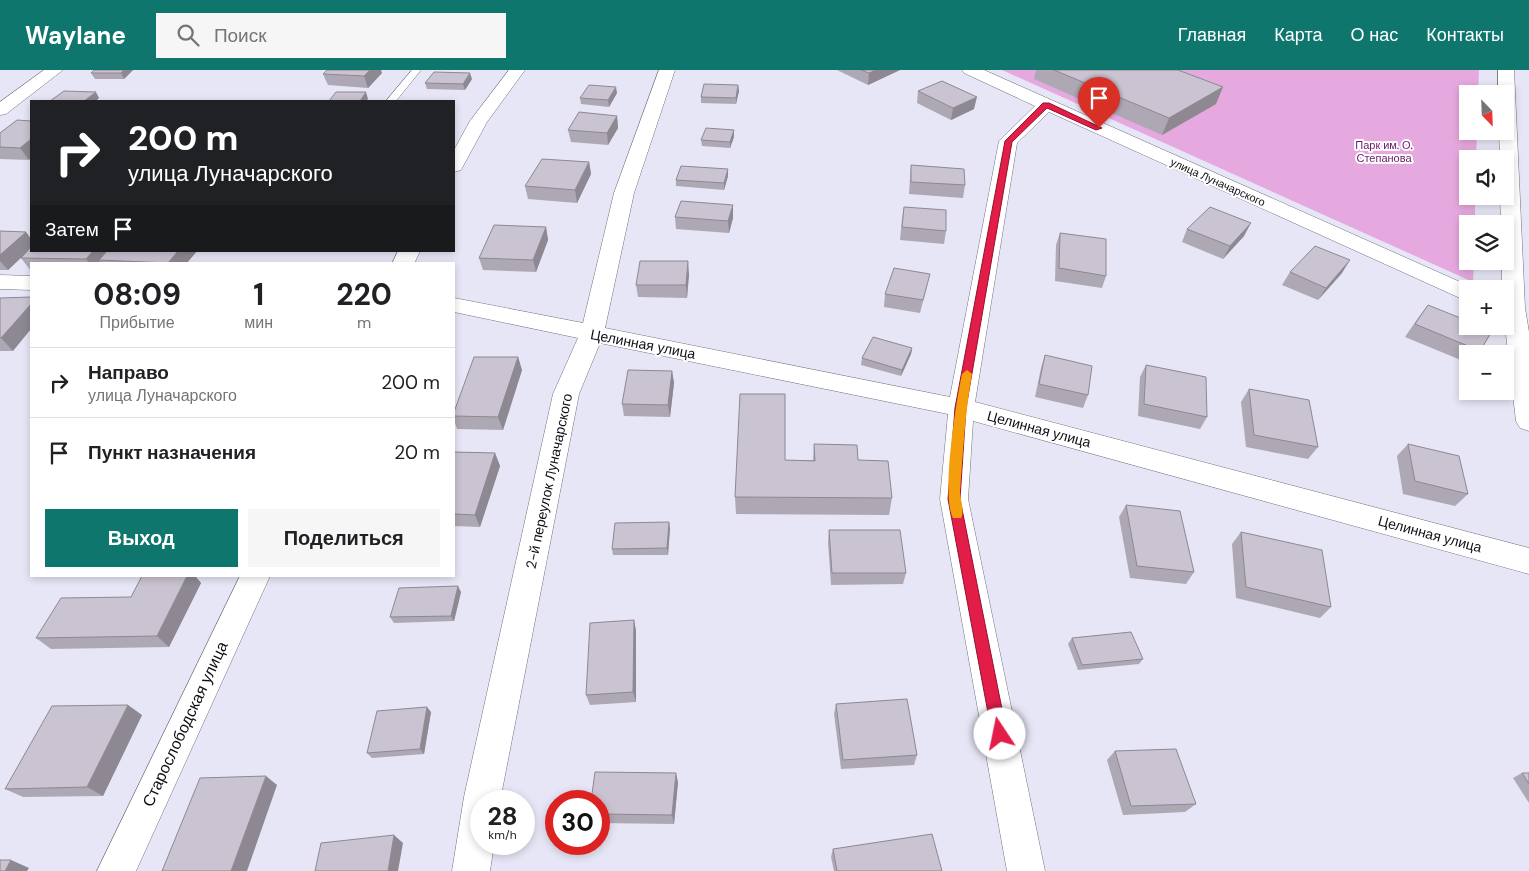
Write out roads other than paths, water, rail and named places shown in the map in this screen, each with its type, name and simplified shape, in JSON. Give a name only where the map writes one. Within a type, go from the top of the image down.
[{"type":"street","points":[[0,110],[54,70]]},
{"type":"street","points":[[455,164],[479,121],[517,70]]},
{"type":"street","name":"2-й переулок Луначарского","points":[[471,871],[482,797],[566,394],[592,333],[624,193],[667,70]]},
{"type":"street","name":"улица Луначарского","points":[[970,70],[1459,289]]},
{"type":"street","points":[[1506,70],[1516,309],[1529,422]]},
{"type":"street","points":[[1026,871],[954,499],[961,408],[1008,141],[1046,105]]},
{"type":"street","points":[[0,282],[30,283]]},
{"type":"street","name":"Целинная улица","points":[[455,306],[961,408],[1529,561]]},
{"type":"street","name":"Старослободская улица","points":[[116,871],[255,577]]},
{"type":"lane","points":[[392,100],[417,70]]},
{"type":"park label","name":"Парк им. О. Степанова","points":[[1384,151]]}]
